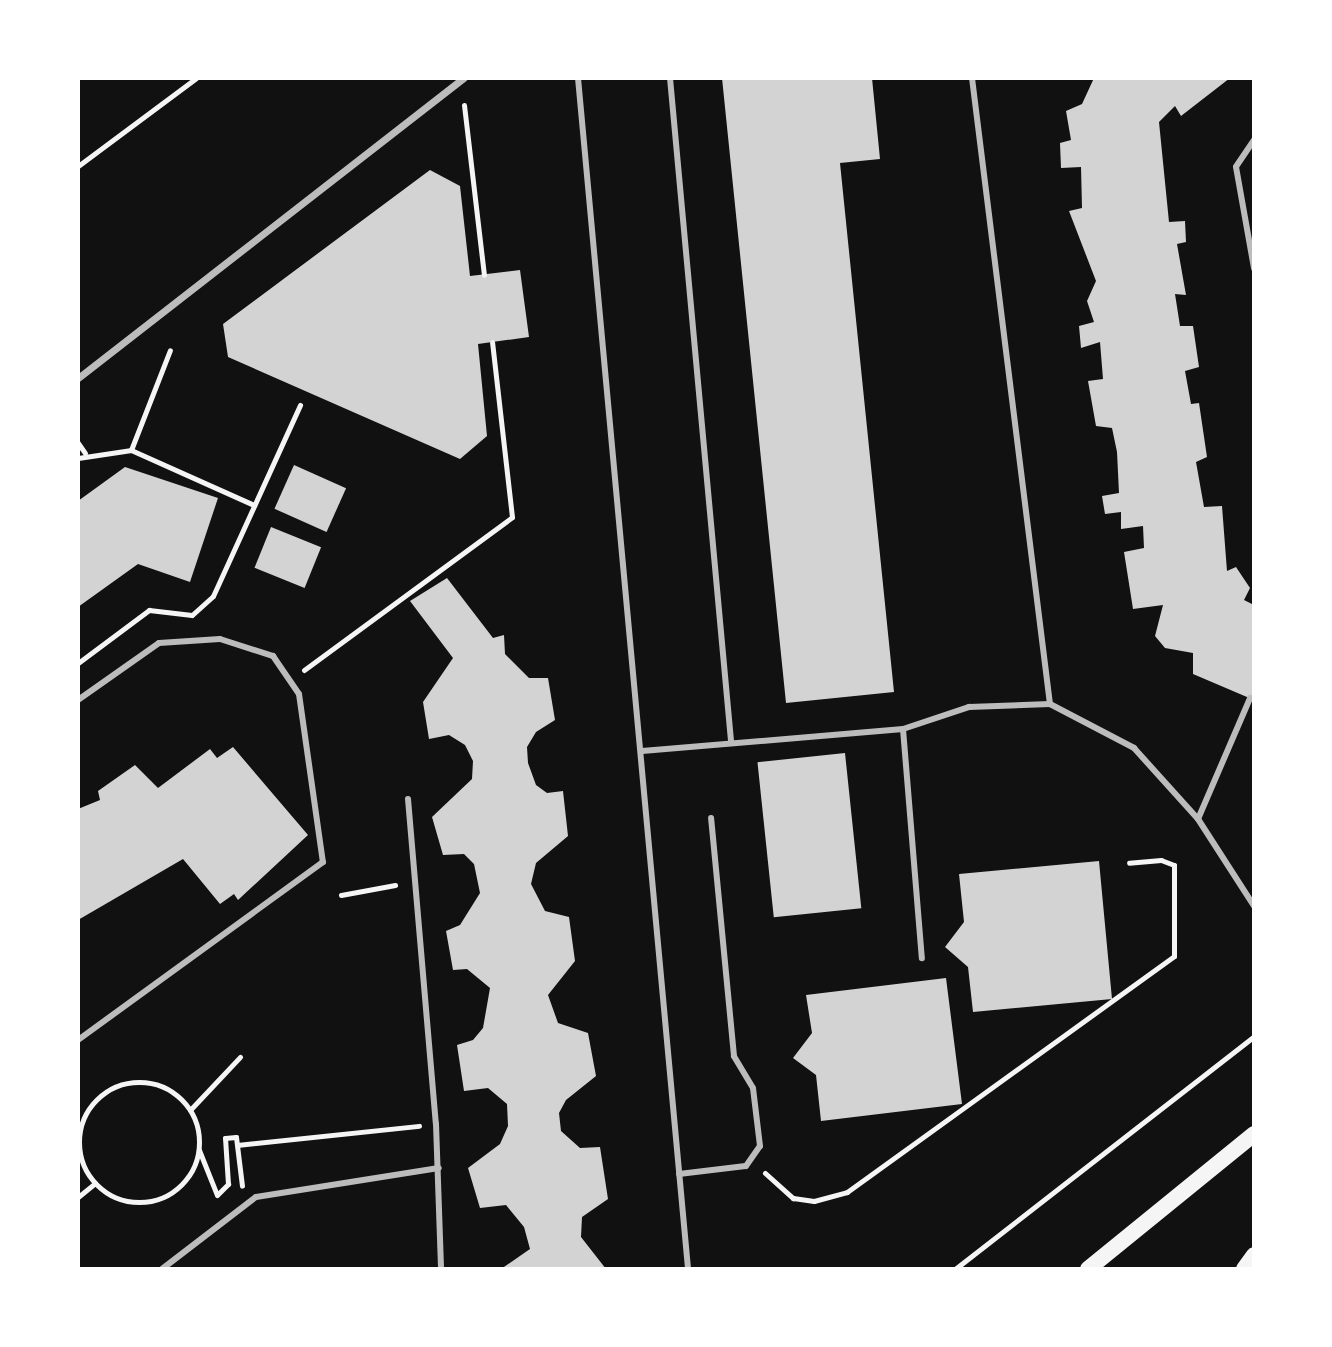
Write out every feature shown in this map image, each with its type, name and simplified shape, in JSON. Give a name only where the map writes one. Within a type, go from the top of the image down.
[{"type":"main road","points":[[1088,1269],[1254,1134]]},
{"type":"main road","points":[[1244,1269],[1254,1255]]},
{"type":"street","points":[[78,378],[463,79]]},
{"type":"lane","points":[[578,78],[688,1269]]},
{"type":"lane","points":[[670,78],[731,741]]},
{"type":"lane","points":[[972,78],[1050,704]]},
{"type":"lane","points":[[1254,140],[1236,167],[1254,268]]},
{"type":"lane","points":[[78,700],[159,643],[220,639],[273,656],[299,694],[323,862],[78,1040]]},
{"type":"lane","points":[[1198,819],[1250,698]]},
{"type":"lane","points":[[642,751],[731,741],[903,729],[969,707],[1050,704],[1134,748],[1198,819],[1254,906]]},
{"type":"lane","points":[[903,729],[922,958]]},
{"type":"lane","points":[[408,799],[436,1124],[441,1269]]},
{"type":"lane","points":[[679,1174],[746,1166],[754,1159],[760,1146],[753,1088],[734,1056],[711,818]]},
{"type":"lane","points":[[162,1269],[256,1197],[439,1168]]},
{"type":"path","points":[[78,166],[196,78]]},
{"type":"path","points":[[463,79],[484,275]]},
{"type":"path","points":[[290,680],[512,517],[492,342]]},
{"type":"path","points":[[131,450],[170,350]]},
{"type":"path","points":[[78,663],[149,610],[192,615],[213,596],[300,405]]},
{"type":"path","points":[[78,443],[85,453]]},
{"type":"path","points":[[78,458],[85,453],[131,450],[254,505]]},
{"type":"path","points":[[754,1159],[793,1198],[814,1201],[847,1192],[1121,999],[1174,956],[1178,944],[1174,865],[1161,860],[1129,863]]},
{"type":"path","points":[[341,895],[416,882]]},
{"type":"path","points":[[955,1269],[1254,1036]]},
{"type":"path","points":[[190,1110],[240,1057]]},
{"type":"path","points":[[199,1149],[193,1169],[166,1196],[128,1201],[95,1183],[84,1167],[80,1129],[102,1095],[119,1085],[149,1083],[177,1095],[190,1110],[199,1149],[217,1195],[228,1184],[225,1138],[236,1137],[244,1206]]},
{"type":"path","points":[[237,1145],[436,1124]]},
{"type":"path","points":[[78,1197],[95,1183]]},
{"type":"building","points":[[722,78],[872,78],[880,159],[840,163],[894,692],[786,703]]},
{"type":"building","points":[[1094,78],[1230,78],[1181,116],[1175,106],[1159,122],[1169,222],[1185,221],[1186,242],[1177,244],[1186,295],[1175,294],[1180,326],[1193,326],[1199,367],[1185,371],[1191,404],[1199,403],[1207,457],[1196,462],[1204,507],[1222,506],[1227,571],[1236,567],[1250,588],[1244,600],[1254,605],[1254,700],[1193,674],[1193,653],[1165,648],[1155,636],[1163,605],[1133,609],[1124,552],[1144,548],[1143,526],[1121,529],[1121,512],[1105,514],[1102,496],[1119,493],[1117,452],[1112,428],[1096,426],[1088,381],[1103,379],[1100,342],[1081,348],[1079,326],[1094,322],[1087,301],[1096,281],[1069,211],[1082,208],[1081,167],[1061,168],[1060,143],[1071,140],[1066,111],[1082,104]]},
{"type":"building","points":[[430,170],[460,186],[470,276],[520,270],[529,337],[478,344],[487,436],[460,459],[228,357],[223,324]]},
{"type":"building","points":[[294,465],[346,488],[327,532],[274,509]]},
{"type":"building","points":[[125,467],[218,498],[190,582],[138,564],[78,607],[78,501]]},
{"type":"building","points":[[271,527],[321,547],[305,588],[255,568]]},
{"type":"building","points":[[447,578],[493,638],[504,635],[505,654],[529,678],[548,678],[555,720],[536,732],[527,747],[528,763],[536,785],[547,793],[563,791],[568,836],[536,863],[531,884],[545,911],[569,917],[575,961],[548,995],[558,1023],[588,1033],[596,1076],[566,1100],[559,1113],[561,1131],[580,1148],[600,1147],[608,1199],[582,1217],[581,1237],[606,1269],[501,1269],[530,1249],[524,1227],[506,1205],[480,1208],[468,1168],[500,1144],[508,1126],[507,1104],[488,1088],[464,1091],[457,1045],[473,1040],[483,1028],[490,988],[467,969],[453,970],[446,931],[460,925],[480,893],[474,864],[464,854],[443,855],[432,817],[472,779],[473,761],[465,745],[449,735],[429,739],[423,702],[453,658],[410,601]]},
{"type":"building","points":[[233,747],[308,835],[238,900],[234,894],[220,904],[183,859],[78,920],[78,809],[100,800],[98,791],[135,765],[158,788],[210,749],[217,758]]},
{"type":"building","points":[[845,753],[861,908],[774,917],[757,762]]},
{"type":"building","points":[[1099,861],[1112,999],[973,1012],[968,967],[945,947],[964,922],[959,874]]},
{"type":"building","points":[[946,978],[962,1104],[821,1121],[816,1075],[793,1058],[812,1033],[806,995]]}]
